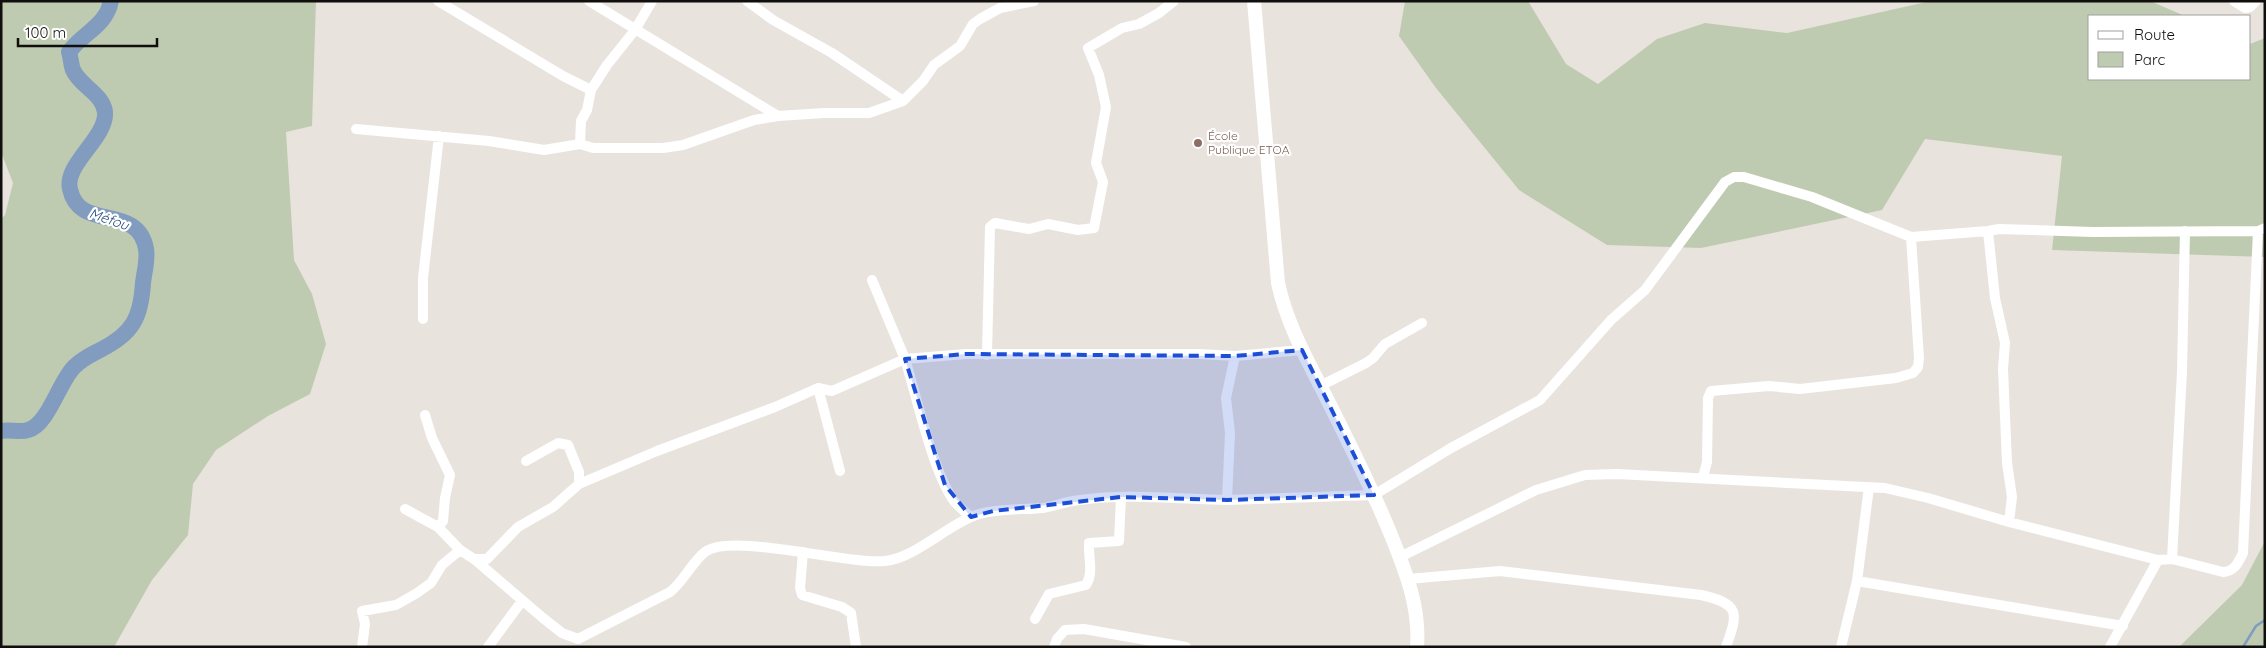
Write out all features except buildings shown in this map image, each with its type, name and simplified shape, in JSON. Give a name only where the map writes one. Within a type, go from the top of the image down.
[{"type":"street","points":[[438,1],[563,76],[591,90]]},
{"type":"street","points":[[589,1],[778,116]]},
{"type":"street","points":[[580,144],[581,121],[587,110],[591,90],[607,65],[635,30],[652,1]]},
{"type":"street","points":[[747,1],[773,20],[832,52],[903,102]]},
{"type":"street","points":[[356,129],[489,141],[544,150],[580,144],[602,149],[663,148],[683,146],[754,120],[778,116],[824,113],[869,114],[903,102],[923,81],[934,65],[960,46],[974,24],[980,19],[1000,8],[1034,1]]},
{"type":"street","points":[[987,354],[990,227],[995,223],[1029,229],[1048,224],[1078,230],[1094,228],[1103,182],[1096,163],[1106,107],[1099,75],[1088,48],[1122,28],[1138,24],[1152,17],[1174,1]]},
{"type":"street","points":[[1254,1],[1278,284],[1287,316],[1302,350],[1374,495],[1400,557],[1408,579],[1417,618],[1417,647]]},
{"type":"street","points":[[2234,1],[2245,8],[2250,7],[2256,1]]},
{"type":"street","points":[[423,319],[423,278],[439,136]]},
{"type":"street","points":[[405,509],[438,527],[460,550],[474,559],[570,643],[670,592],[681,583],[705,552],[737,546],[803,552],[871,562],[886,561],[900,556],[970,517],[992,511],[1046,507],[1080,500],[1121,497],[1227,500],[1374,495],[1451,448],[1540,400],[1611,320],[1645,290],[1725,182],[1734,177],[1744,177],[1812,197],[1911,237],[2009,228],[2093,232],[2261,230],[2243,553],[2238,565],[2230,571],[2223,572],[2172,559],[2158,560],[1885,488],[1617,474],[1585,475],[1524,495],[1469,525],[1400,557]]},
{"type":"street","points":[[2172,559],[2182,372],[2185,230]]},
{"type":"street","points":[[1988,231],[1995,298],[2005,343],[2003,369],[2007,464],[2012,497],[2009,522]]},
{"type":"street","points":[[1703,478],[1707,462],[1708,398],[1711,391],[1716,389],[1769,386],[1800,389],[1896,378],[1913,373],[1918,367],[1920,358],[1911,237]]},
{"type":"street","points":[[872,280],[905,359],[932,450],[945,485],[955,501],[970,517]]},
{"type":"street","points":[[1320,386],[1366,363],[1385,344],[1422,323]]},
{"type":"street","points":[[474,559],[487,559],[518,527],[552,507],[579,484],[657,451],[775,407],[818,388],[832,391],[841,385],[905,359],[987,354],[1200,354],[1234,356],[1302,350]]},
{"type":"street","points":[[1227,500],[1230,440],[1226,398],[1234,356]]},
{"type":"street","points":[[818,388],[840,471]]},
{"type":"street","points":[[425,415],[432,438],[450,475],[443,521],[438,527]]},
{"type":"street","points":[[526,461],[558,443],[568,445],[574,458],[579,484]]},
{"type":"street","points":[[1840,647],[1857,581],[1869,486]]},
{"type":"street","points":[[1034,619],[1049,594],[1086,585],[1090,564],[1089,543],[1119,541],[1121,497]]},
{"type":"street","points":[[362,647],[365,624],[362,611],[396,604],[416,593],[431,583],[442,565],[460,550]]},
{"type":"street","points":[[803,552],[800,588],[802,595],[842,607],[851,613],[856,647]]},
{"type":"street","points":[[2110,647],[2124,626],[2158,560]]},
{"type":"street","points":[[1408,579],[1500,571],[1702,595],[1716,598],[1734,610],[1735,617],[1726,647]]},
{"type":"street","points":[[1857,581],[2124,626]]},
{"type":"street","points":[[488,647],[522,601]]},
{"type":"street","points":[[1054,647],[1057,639],[1065,630],[1084,629],[1186,647]]},
{"type":"highlighted area","points":[[1302,350],[1374,495],[1227,500],[1121,497],[993,511],[971,517],[945,485],[905,359],[966,354],[1235,356]]},
{"type":"green space","points":[[1,1],[316,1],[312,126],[286,132],[294,260],[312,294],[326,344],[310,394],[268,416],[216,450],[193,484],[188,535],[152,580],[114,647],[1,647],[1,219],[5,215],[13,183],[1,152]]},
{"type":"green space","points":[[1405,1],[1528,1],[1566,64],[1598,84],[1657,39],[1705,23],[1787,33],[1931,1],[2150,1],[2183,15],[2088,15],[2088,80],[2251,80],[2251,44],[2265,38],[2265,257],[2052,250],[2062,156],[1925,139],[1882,210],[1701,248],[1607,245],[1519,190],[1436,88],[1399,36]]},
{"type":"green space","points":[[2265,541],[2265,647],[2179,647],[2242,585]]},
{"type":"waterway","name":"Méfou","points":[[1,431],[25,431],[42,420],[63,382],[74,367],[121,337],[133,323],[140,305],[147,258],[141,235],[132,226],[121,221],[96,215],[85,210],[76,202],[70,189],[73,170],[100,131],[104,122],[105,112],[96,95],[76,76],[72,68],[69,52],[104,17],[111,1]]},
{"type":"waterway","points":[[2243,647],[2256,626],[2265,620]]},
{"type":"place","name":"École Publique ETOA","points":[[1198,143]]}]
